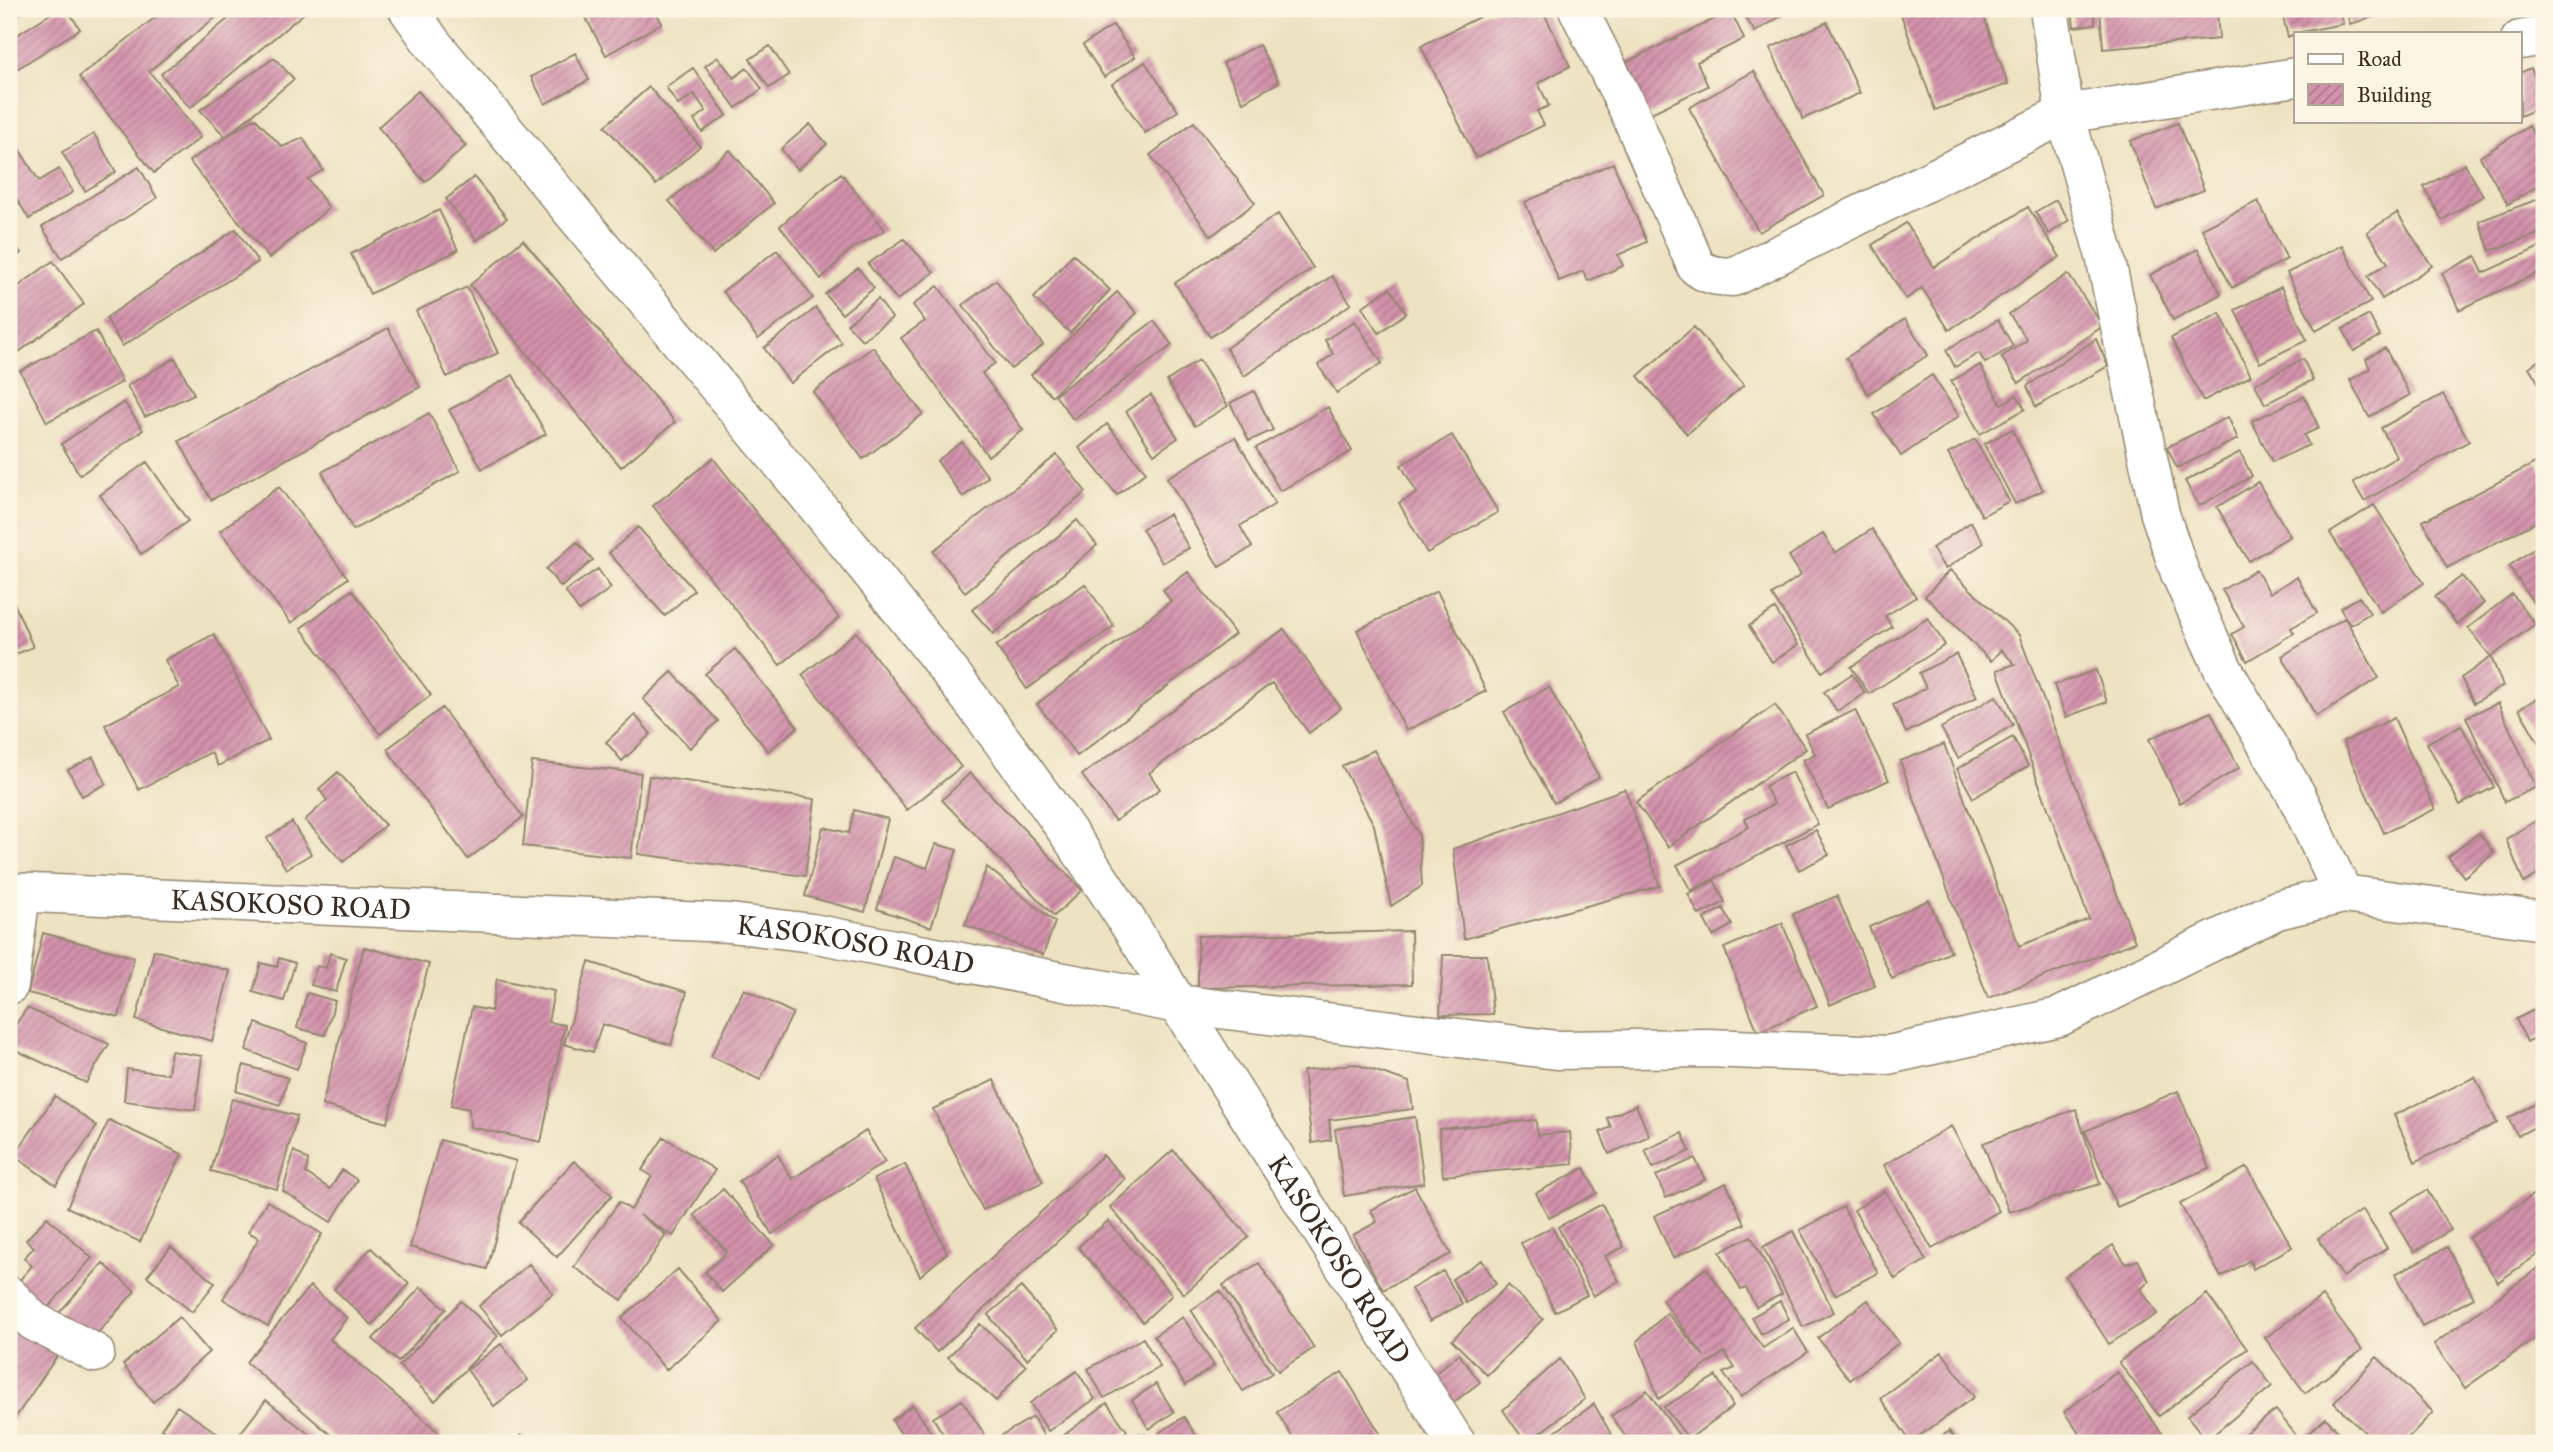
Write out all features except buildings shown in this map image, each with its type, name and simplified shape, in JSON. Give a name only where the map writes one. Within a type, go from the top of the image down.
[{"type":"street","points":[[408,9],[432,43],[884,587],[1019,765],[1136,932],[1178,1004],[1557,1050],[1707,1048],[1888,1055],[2059,1017],[2277,911],[2343,894],[2544,921]]},
{"type":"street","points":[[1578,9],[1629,111],[1696,266],[1704,273],[1733,277],[2065,114],[2294,77]]},
{"type":"street","points":[[2049,9],[2065,114],[2105,256],[2160,514],[2180,573],[2223,669],[2297,796],[2343,894]]},
{"type":"street","points":[[2522,40],[2544,36]]},
{"type":"street","points":[[9,985],[15,893]]},
{"type":"street","name":"KASOKOSO ROAD","points":[[15,893],[730,923],[825,936],[1178,1004],[1456,1443]]},
{"type":"street","points":[[9,1296],[33,1321],[95,1353]]}]
